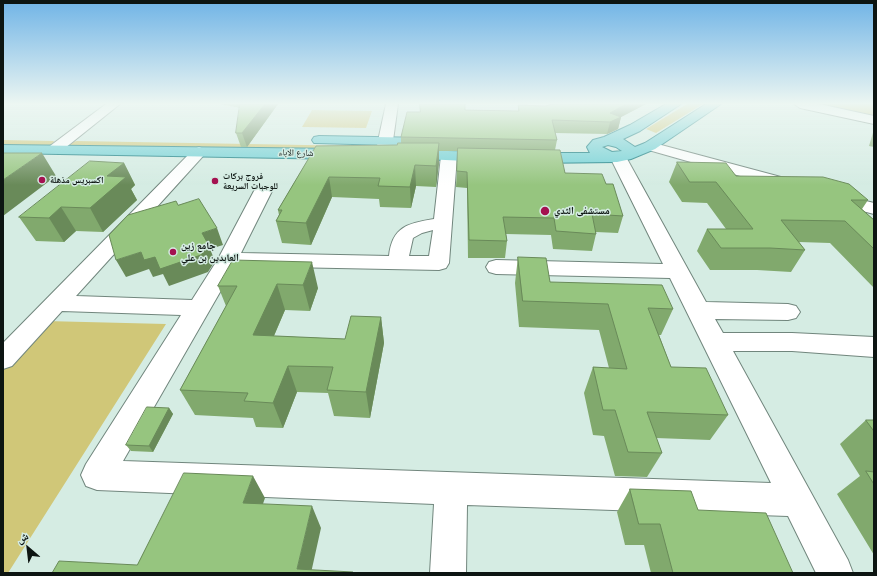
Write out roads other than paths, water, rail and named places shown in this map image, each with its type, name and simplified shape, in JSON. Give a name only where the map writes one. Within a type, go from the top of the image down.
[{"type":"main road","points":[[612,151],[632,131]]},
{"type":"main road","points":[[639,131],[643,134],[665,137]]},
{"type":"main road","points":[[518,158],[556,159],[650,146],[674,131]]},
{"type":"main road","name":"شارع الاباء","points":[[3,136],[384,148],[449,156],[503,158]]},
{"type":"main road","name":"شارع الاباء","points":[[3,149],[198,152],[384,148],[494,143]]},
{"type":"main road","points":[[532,144],[548,144],[612,151]]},
{"type":"main road","points":[[548,144],[559,153],[556,159]]},
{"type":"street","points":[[55,149],[79,131]]},
{"type":"street","points":[[384,148],[387,131]]},
{"type":"street","points":[[650,146],[798,188]]},
{"type":"street","points":[[3,163],[25,149]]},
{"type":"street","points":[[612,151],[679,271],[835,573]]},
{"type":"street","points":[[3,359],[198,152]]},
{"type":"street","points":[[228,259],[439,263],[449,156]]},
{"type":"street","points":[[263,191],[228,259],[97,475],[451,489],[797,500]]},
{"type":"street","points":[[821,194],[874,209]]},
{"type":"street","points":[[398,262],[402,239],[405,234],[410,230],[443,223]]},
{"type":"street","points":[[496,267],[679,271]]},
{"type":"street","points":[[56,303],[199,308]]},
{"type":"street","points":[[699,310],[788,312]]},
{"type":"street","points":[[715,342],[792,342],[874,347]]},
{"type":"street","points":[[448,573],[451,489]]},
{"type":"place","name":"اكسبريس مذهلة","points":[[42,180]]},
{"type":"place","name":"فروج بركات للوجبات السريعة","points":[[215,181]]},
{"type":"place","name":"مستشفى الثدي","points":[[545,211]]},
{"type":"place","name":"جامع زين العابدين بن علي","points":[[173,252]]}]
